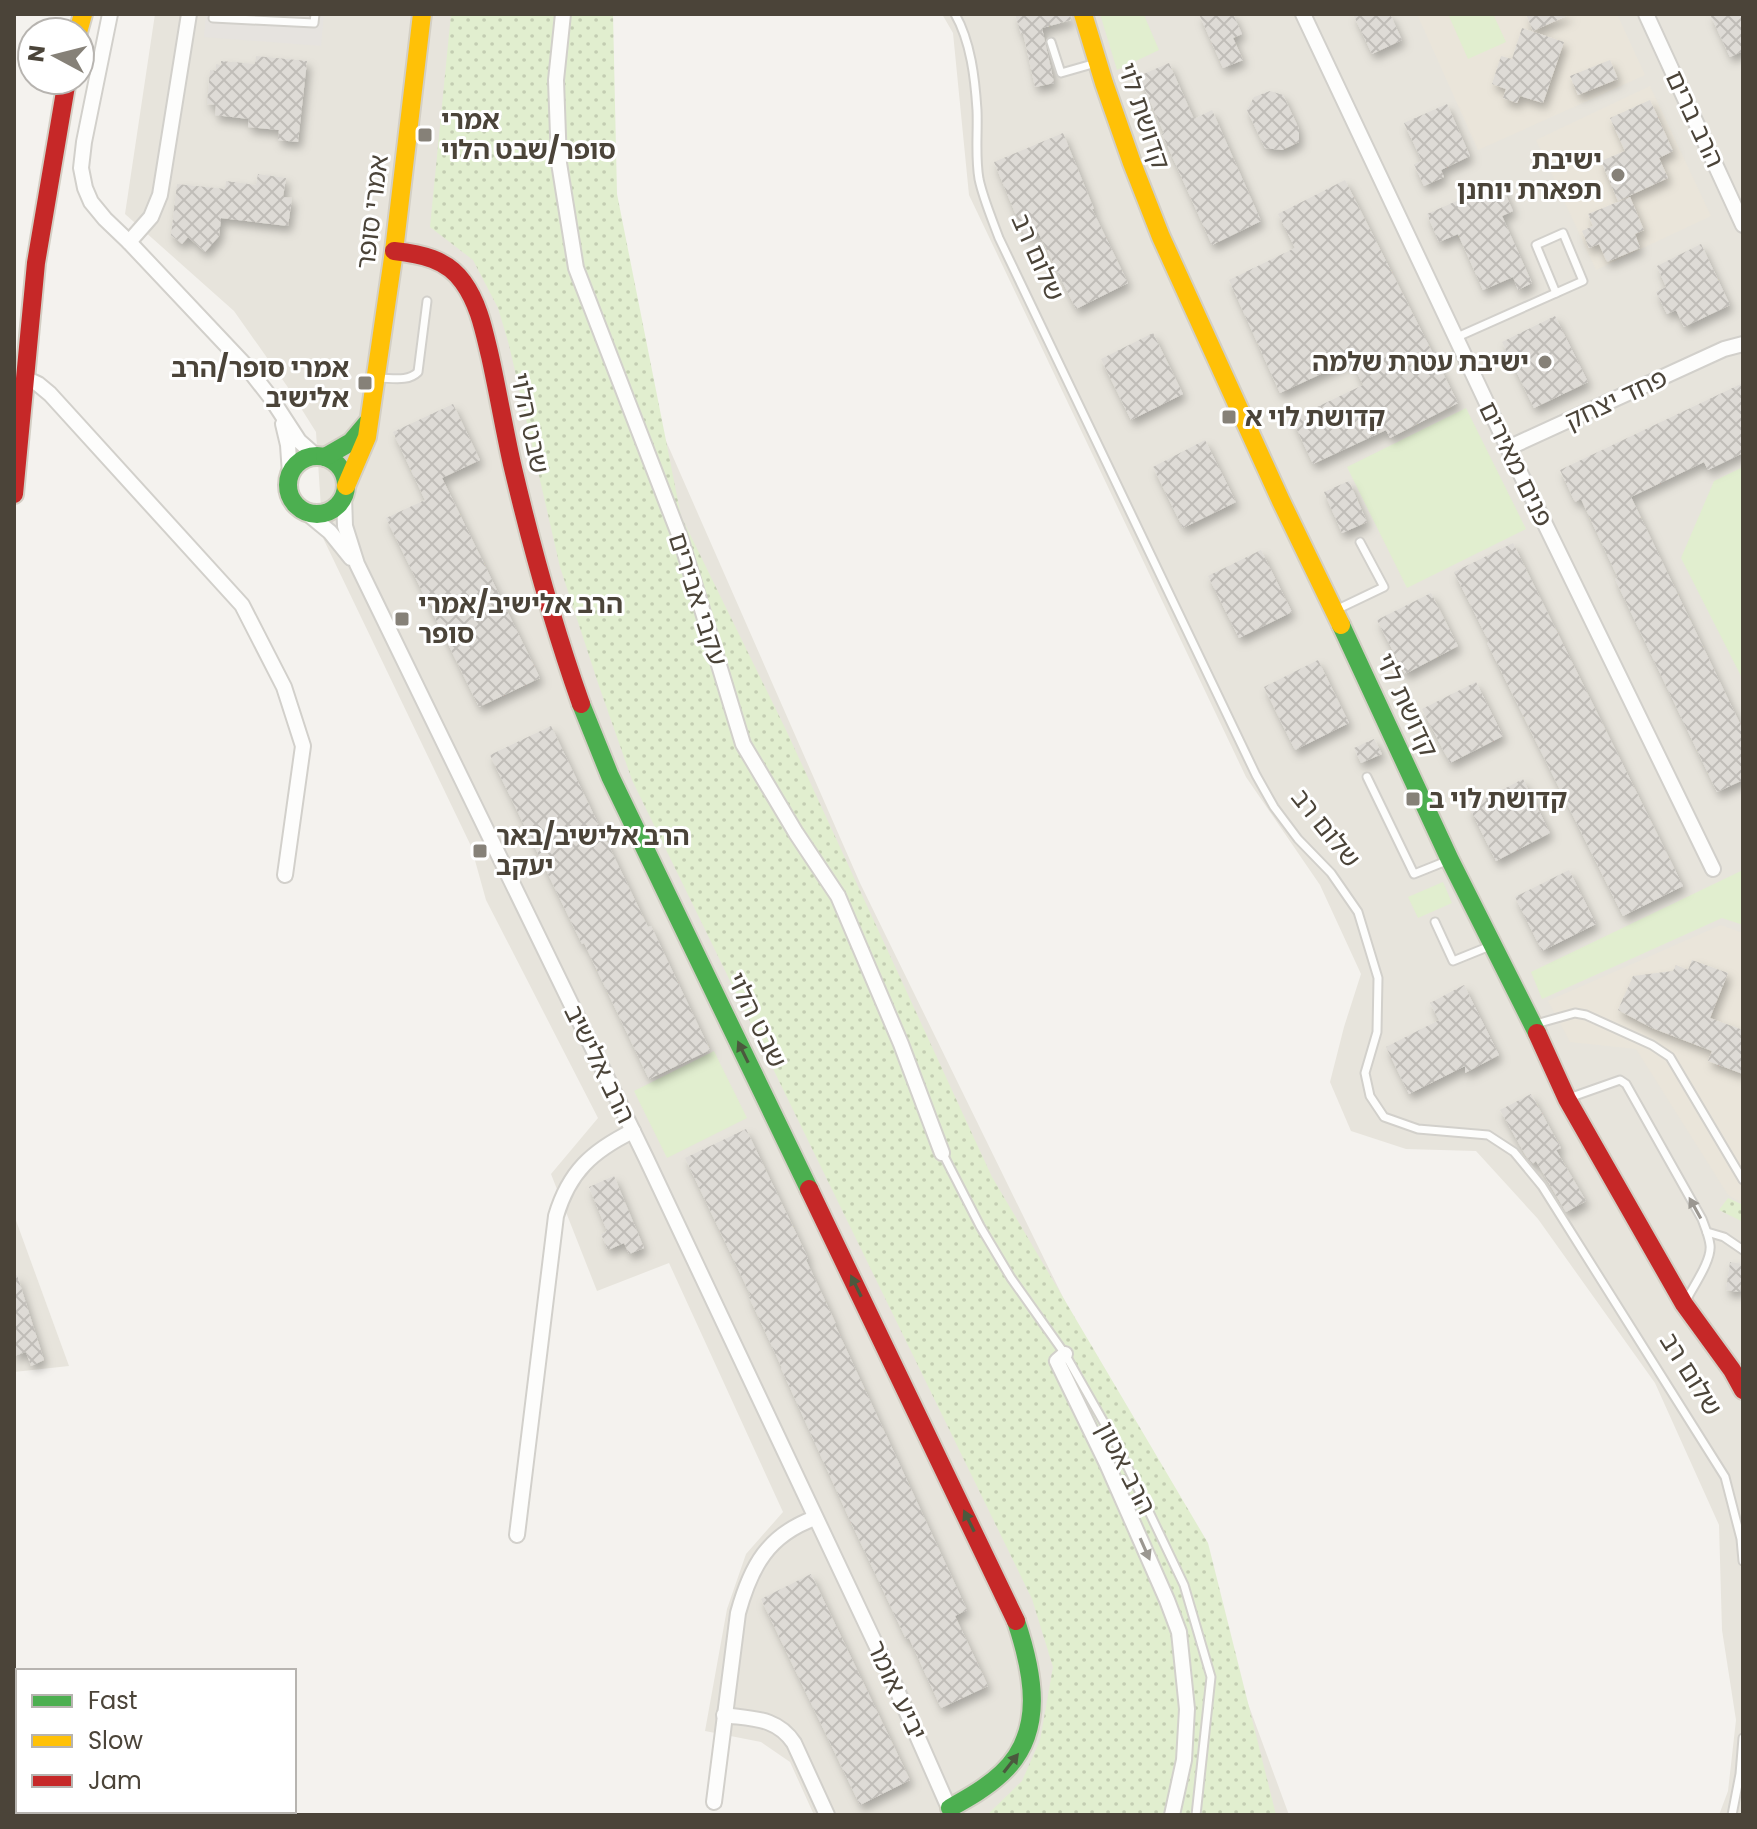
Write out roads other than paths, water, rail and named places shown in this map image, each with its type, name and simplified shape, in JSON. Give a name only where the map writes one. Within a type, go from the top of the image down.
[{"type":"street","points":[[110,14],[81,168],[91,202],[246,366],[299,441],[338,465],[345,491],[345,526],[357,564]]},
{"type":"street","points":[[129,242],[151,217],[157,205],[189,14]]},
{"type":"street","name":"אמרי סופר","points":[[370,416],[394,251],[422,14]]},
{"type":"street","name":"עקבי אבירים","points":[[563,14],[556,80],[559,163],[576,268],[680,537],[743,744],[838,896],[901,1044],[942,1153]]},
{"type":"street","name":"קדושת לוי","points":[[1083,14],[1132,163],[1161,237],[1450,860],[1533,1024],[1567,1099],[1684,1304],[1743,1390]]},
{"type":"street","name":"פנים מאירים","points":[[1303,14],[1455,338],[1713,869]]},
{"type":"street","name":"הרב ברים","points":[[1646,14],[1743,225]]},
{"type":"street","points":[[14,494],[36,263],[64,96]]},
{"type":"street","name":"שבט הלוי","points":[[394,251],[428,256],[447,265],[463,280],[476,304],[546,599],[596,743],[1024,1641],[1033,1689],[1028,1732],[1021,1750],[993,1783],[951,1812]]},
{"type":"street","name":"פחד יצחק","points":[[1724,349],[1743,333]]},
{"type":"street","name":"פחד יצחק","points":[[1508,448],[1724,349],[1743,344]]},
{"type":"street","points":[[25,378],[50,394],[242,605],[284,687],[303,746],[285,875]]},
{"type":"street","points":[[279,413],[288,445],[288,483],[292,502],[330,532],[357,564]]},
{"type":"street","points":[[290,474],[301,461],[321,456],[351,442],[370,416]]},
{"type":"street","points":[[307,513],[316,515],[333,510],[345,491],[367,437],[370,416]]},
{"type":"street","name":"הרב אלישיב","points":[[357,564],[633,1131],[839,1567]]},
{"type":"street","points":[[517,1535],[556,1216],[570,1182],[584,1163],[601,1148],[633,1131]]},
{"type":"street","points":[[1065,1354],[1057,1361],[1107,1464],[1179,1632],[1187,1709],[1184,1760],[1172,1815]]},
{"type":"street","points":[[714,1802],[738,1613],[746,1585],[767,1549],[801,1523],[815,1518]]},
{"type":"street","name":"יביע אומר","points":[[839,1567],[951,1812]]},
{"type":"street","points":[[724,1715],[767,1721],[788,1734],[827,1815]]},
{"type":"lane","points":[[213,18],[314,23],[315,14]]},
{"type":"lane","name":"שלום רב","points":[[955,14],[969,49],[977,112],[976,146],[980,180],[999,238],[1256,775],[1274,807],[1298,839],[1331,873],[1358,912],[1378,978],[1377,1032],[1365,1073],[1370,1096],[1384,1117],[1418,1129],[1488,1135],[1514,1152],[1542,1186],[1725,1477],[1741,1539],[1743,1561]]},
{"type":"lane","points":[[1051,42],[1061,73],[1098,63]]},
{"type":"lane","points":[[1455,338],[1583,281],[1563,233],[1536,245],[1556,293]]},
{"type":"lane","points":[[377,377],[403,379],[418,372],[427,301]]},
{"type":"lane","points":[[1335,611],[1384,587],[1360,542]]},
{"type":"lane","points":[[1367,777],[1414,874],[1450,860]]},
{"type":"lane","points":[[1435,922],[1453,961],[1492,945]]},
{"type":"lane","points":[[1533,1024],[1575,1013],[1586,1015],[1652,1045],[1670,1057],[1743,1180]]},
{"type":"lane","points":[[1567,1099],[1611,1081],[1620,1080],[1626,1084],[1707,1232],[1710,1256],[1684,1304]]},
{"type":"lane","name":"הרב אטון","points":[[942,1153],[1011,1278],[1065,1354],[1119,1449],[1184,1585],[1211,1677],[1196,1815]]},
{"type":"lane","points":[[1707,1232],[1724,1237],[1743,1250]]},
{"type":"lane","points":[[1732,1815],[1743,1738]]},
{"type":"place","name":"אמרי סופר/שבט הלוי","points":[[425,135]]},
{"type":"place","name":"ישיבת תפארת יוחנן","points":[[1618,175]]},
{"type":"place","name":"ישיבת עטרת שלמה","points":[[1545,362]]},
{"type":"place","name":"אמרי סופר/הרב אלישיב","points":[[365,383]]},
{"type":"place","name":"קדושת לוי א","points":[[1229,417]]},
{"type":"place","name":"הרב אלישיב/אמרי סופר","points":[[402,619]]},
{"type":"place","name":"קדושת לוי ב","points":[[1413,799]]},
{"type":"place","name":"הרב אלישיב/באר יעקב","points":[[480,851]]}]
